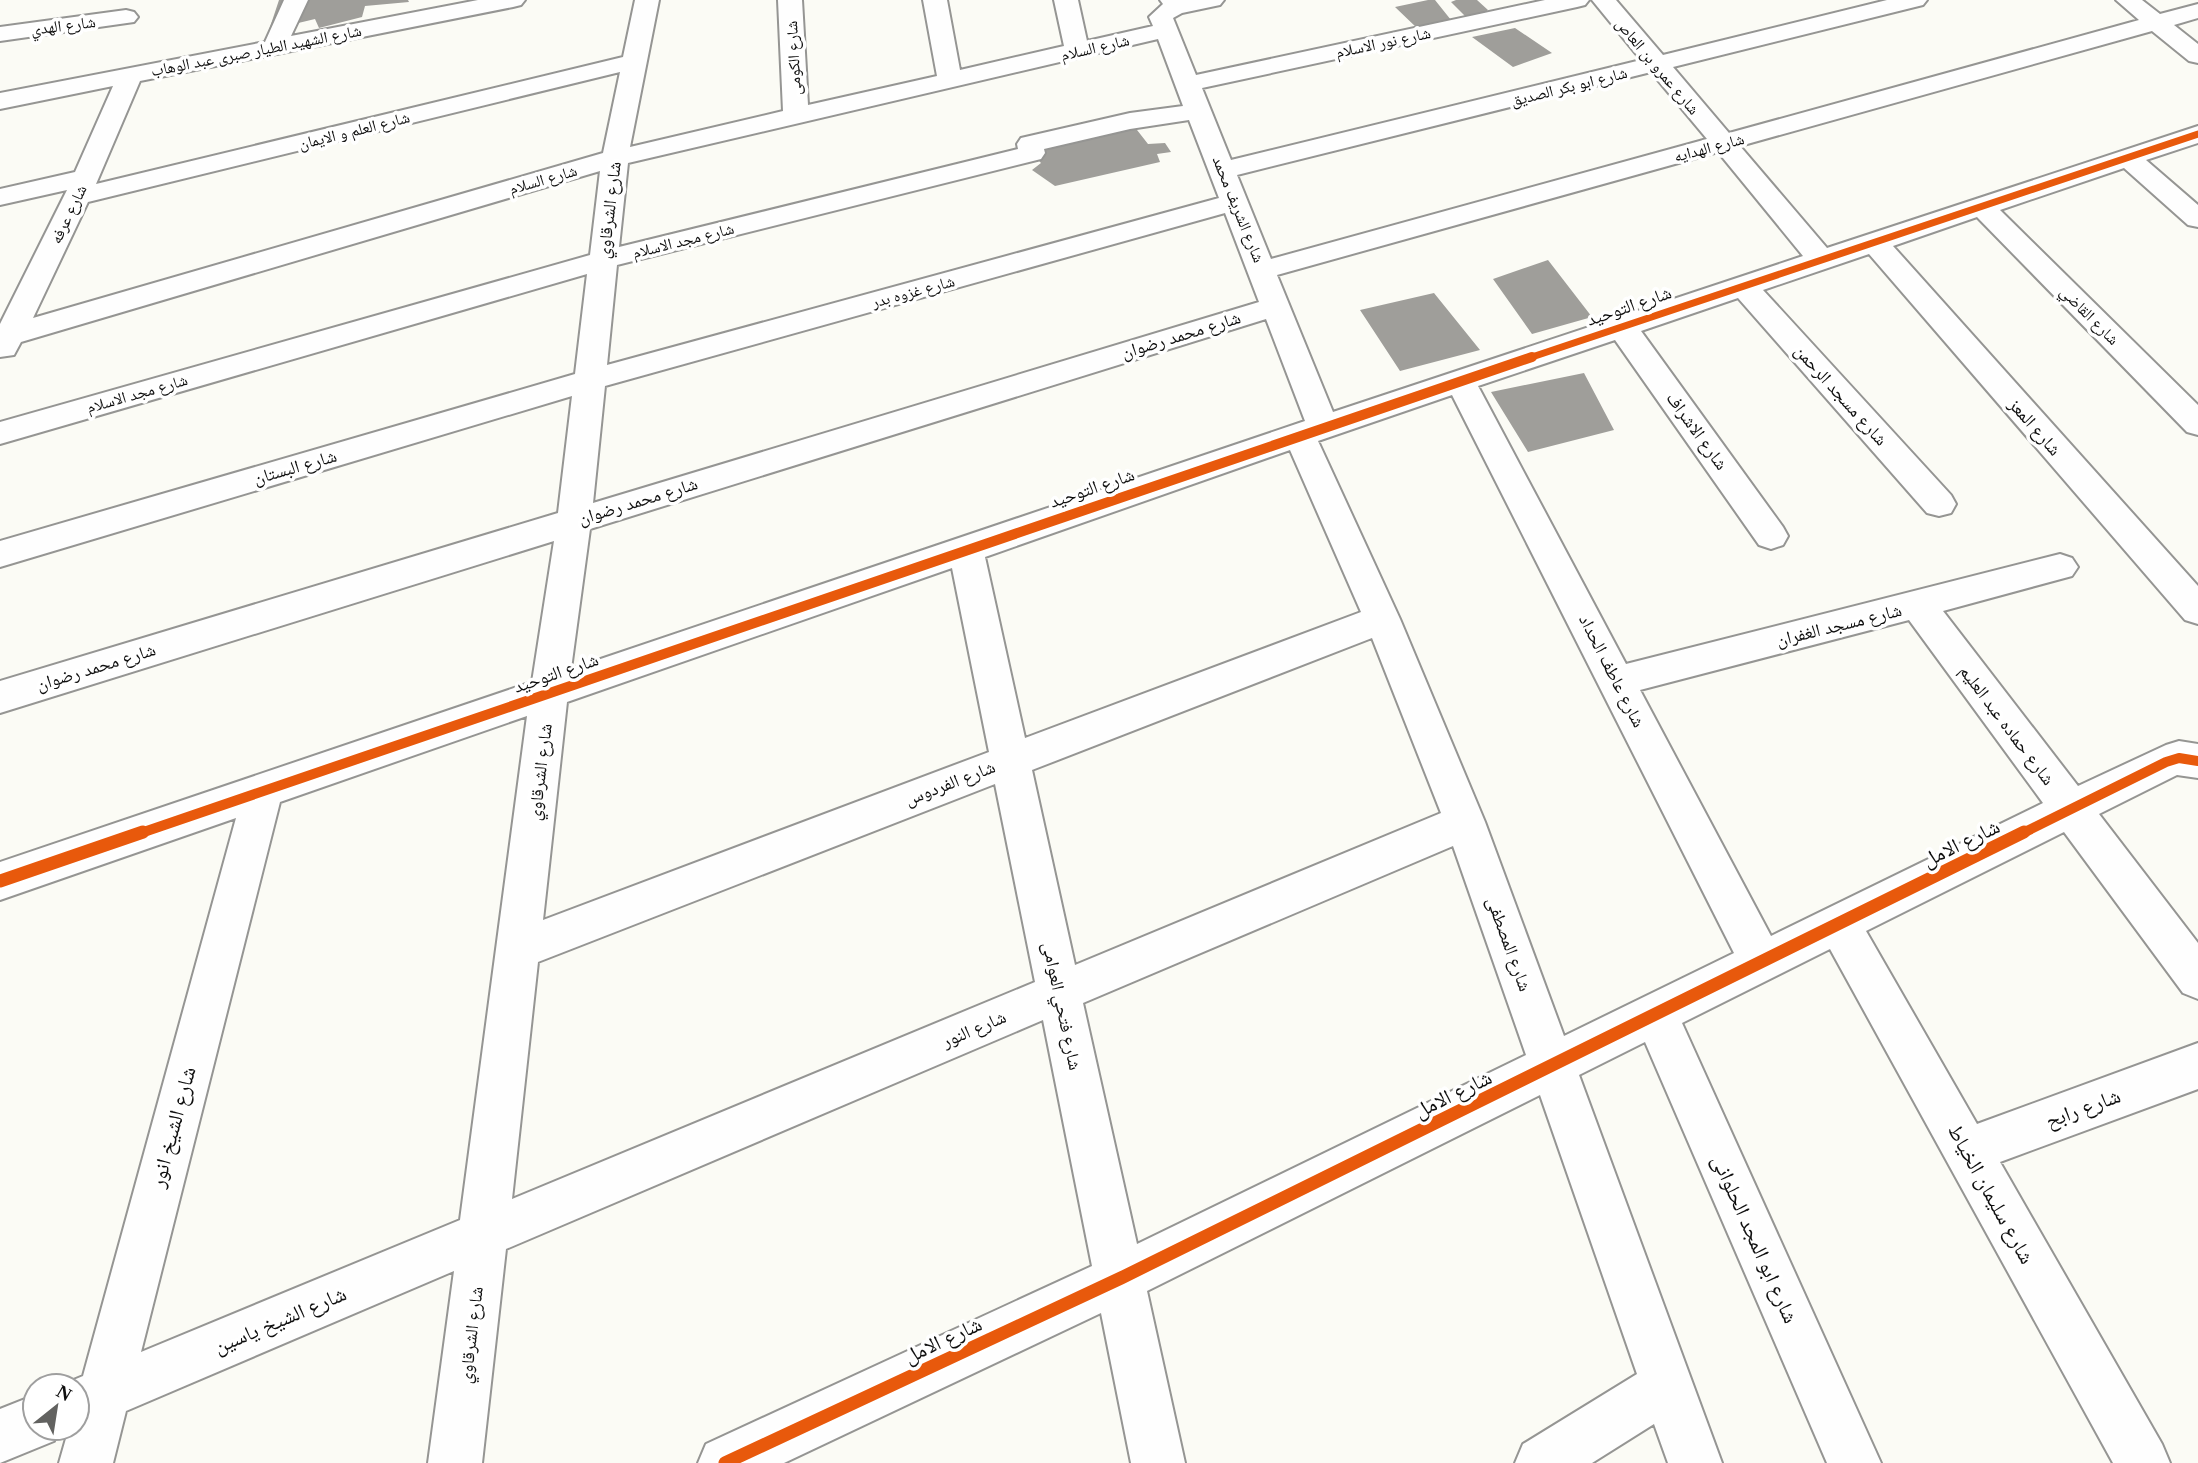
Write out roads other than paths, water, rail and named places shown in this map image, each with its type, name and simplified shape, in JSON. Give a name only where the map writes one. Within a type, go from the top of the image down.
[{"type":"street","points":[[275,46],[296,0]]},
{"type":"street","name":"شارع الشهيد الطيار صبرى عبد الوهاب","points":[[0,101],[116,40],[131,74],[509,0]]},
{"type":"street","name":"شارع الشرقاوي","points":[[455,1463],[549,695],[574,520],[615,158],[632,62],[647,0]]},
{"type":"street","name":"شارع الكومى","points":[[790,0],[796,116]]},
{"type":"street","points":[[935,0],[950,80]]},
{"type":"street","points":[[1066,0],[1077,51]]},
{"type":"street","name":"شارع السلام","points":[[5,344],[615,158],[1077,51],[1171,12],[1212,0]]},
{"type":"street","name":"شارع نور الاسلام","points":[[1188,84],[1577,0]]},
{"type":"street","name":"شارع عمرو بن العاص","points":[[1604,0],[1821,259]]},
{"type":"street","name":"شارع ابو بكر الصديق","points":[[1223,170],[1915,0]]},
{"type":"street","points":[[2128,0],[2198,56]]},
{"type":"street","name":"شارع الهدايه","points":[[1263,270],[2198,11]]},
{"type":"street","name":"شارع الشريف محمد","points":[[1171,12],[1188,84],[1277,306],[1311,431]]},
{"type":"street","name":"شارع الهدي","points":[[0,34],[116,40]]},
{"type":"street","name":"شارع العلم و الايمان","points":[[0,197],[81,187],[632,62]]},
{"type":"street","name":"شارع عرفه","points":[[5,344],[14,301],[81,187],[131,74]]},
{"type":"street","name":"شارع مجد الاسلام","points":[[0,433],[603,260],[1032,153],[1030,144],[1130,121],[1199,111]]},
{"type":"street","name":"شارع التوحيد","points":[[0,881],[549,695],[1311,431],[2198,134]]},
{"type":"street","points":[[2127,157],[2198,219]]},
{"type":"street","name":"شارع غزوه بدر","points":[[590,380],[1236,202]]},
{"type":"street","name":"شارع القاضي","points":[[1981,206],[2198,424]]},
{"type":"street","name":"شارع المعز","points":[[1874,242],[2198,610]]},
{"type":"street","name":"شارع مسجد الرحمن","points":[[1742,286],[1939,504]]},
{"type":"street","name":"شارع محمد رضوان","points":[[0,696],[1277,306]]},
{"type":"street","name":"شارع الاشراف","points":[[1622,327],[1771,536]]},
{"type":"street","name":"شارع البستان","points":[[0,554],[590,380]]},
{"type":"street","name":"شارع عاطف الحداد","points":[[1460,381],[1762,963]]},
{"type":"street","name":"شارع المصطفى","points":[[1311,431],[1382,619],[1465,822],[1695,1463]]},
{"type":"street","name":"شارع فتحي العوامى","points":[[965,550],[1121,1279],[1157,1463]]},
{"type":"street","name":"شارع مسجد الغفران","points":[[1618,681],[2060,567]]},
{"type":"street","name":"شارع حماده عبد العليم","points":[[1918,605],[2198,978]]},
{"type":"street","name":"شارع الفردوس","points":[[519,949],[1382,619]]},
{"type":"street","name":"شارع الامل","points":[[726,1463],[1121,1279],[2166,762],[2179,758],[2197,760]]},
{"type":"street","name":"شارع الشيخ انور","points":[[91,1393],[263,792]]},
{"type":"street","name":"شارع النور","points":[[483,1236],[1465,822]]},
{"type":"street","name":"شارع سليمان الخياط","points":[[1840,925],[2143,1463]]},
{"type":"street","name":"شارع ابو المجد الحلوانى","points":[[1656,1016],[1854,1463]]},
{"type":"street","name":"شارع رابح","points":[[1967,1151],[2198,1066]]},
{"type":"street","name":"شارع الشيخ ياسين","points":[[91,1399],[483,1236]]},
{"type":"street","points":[[1542,1463],[1667,1386]]},
{"type":"street","points":[[0,1436],[21,1428]]},
{"type":"street","name":"شارع الشيخ انور","points":[[86,1463],[87,1442]]}]
